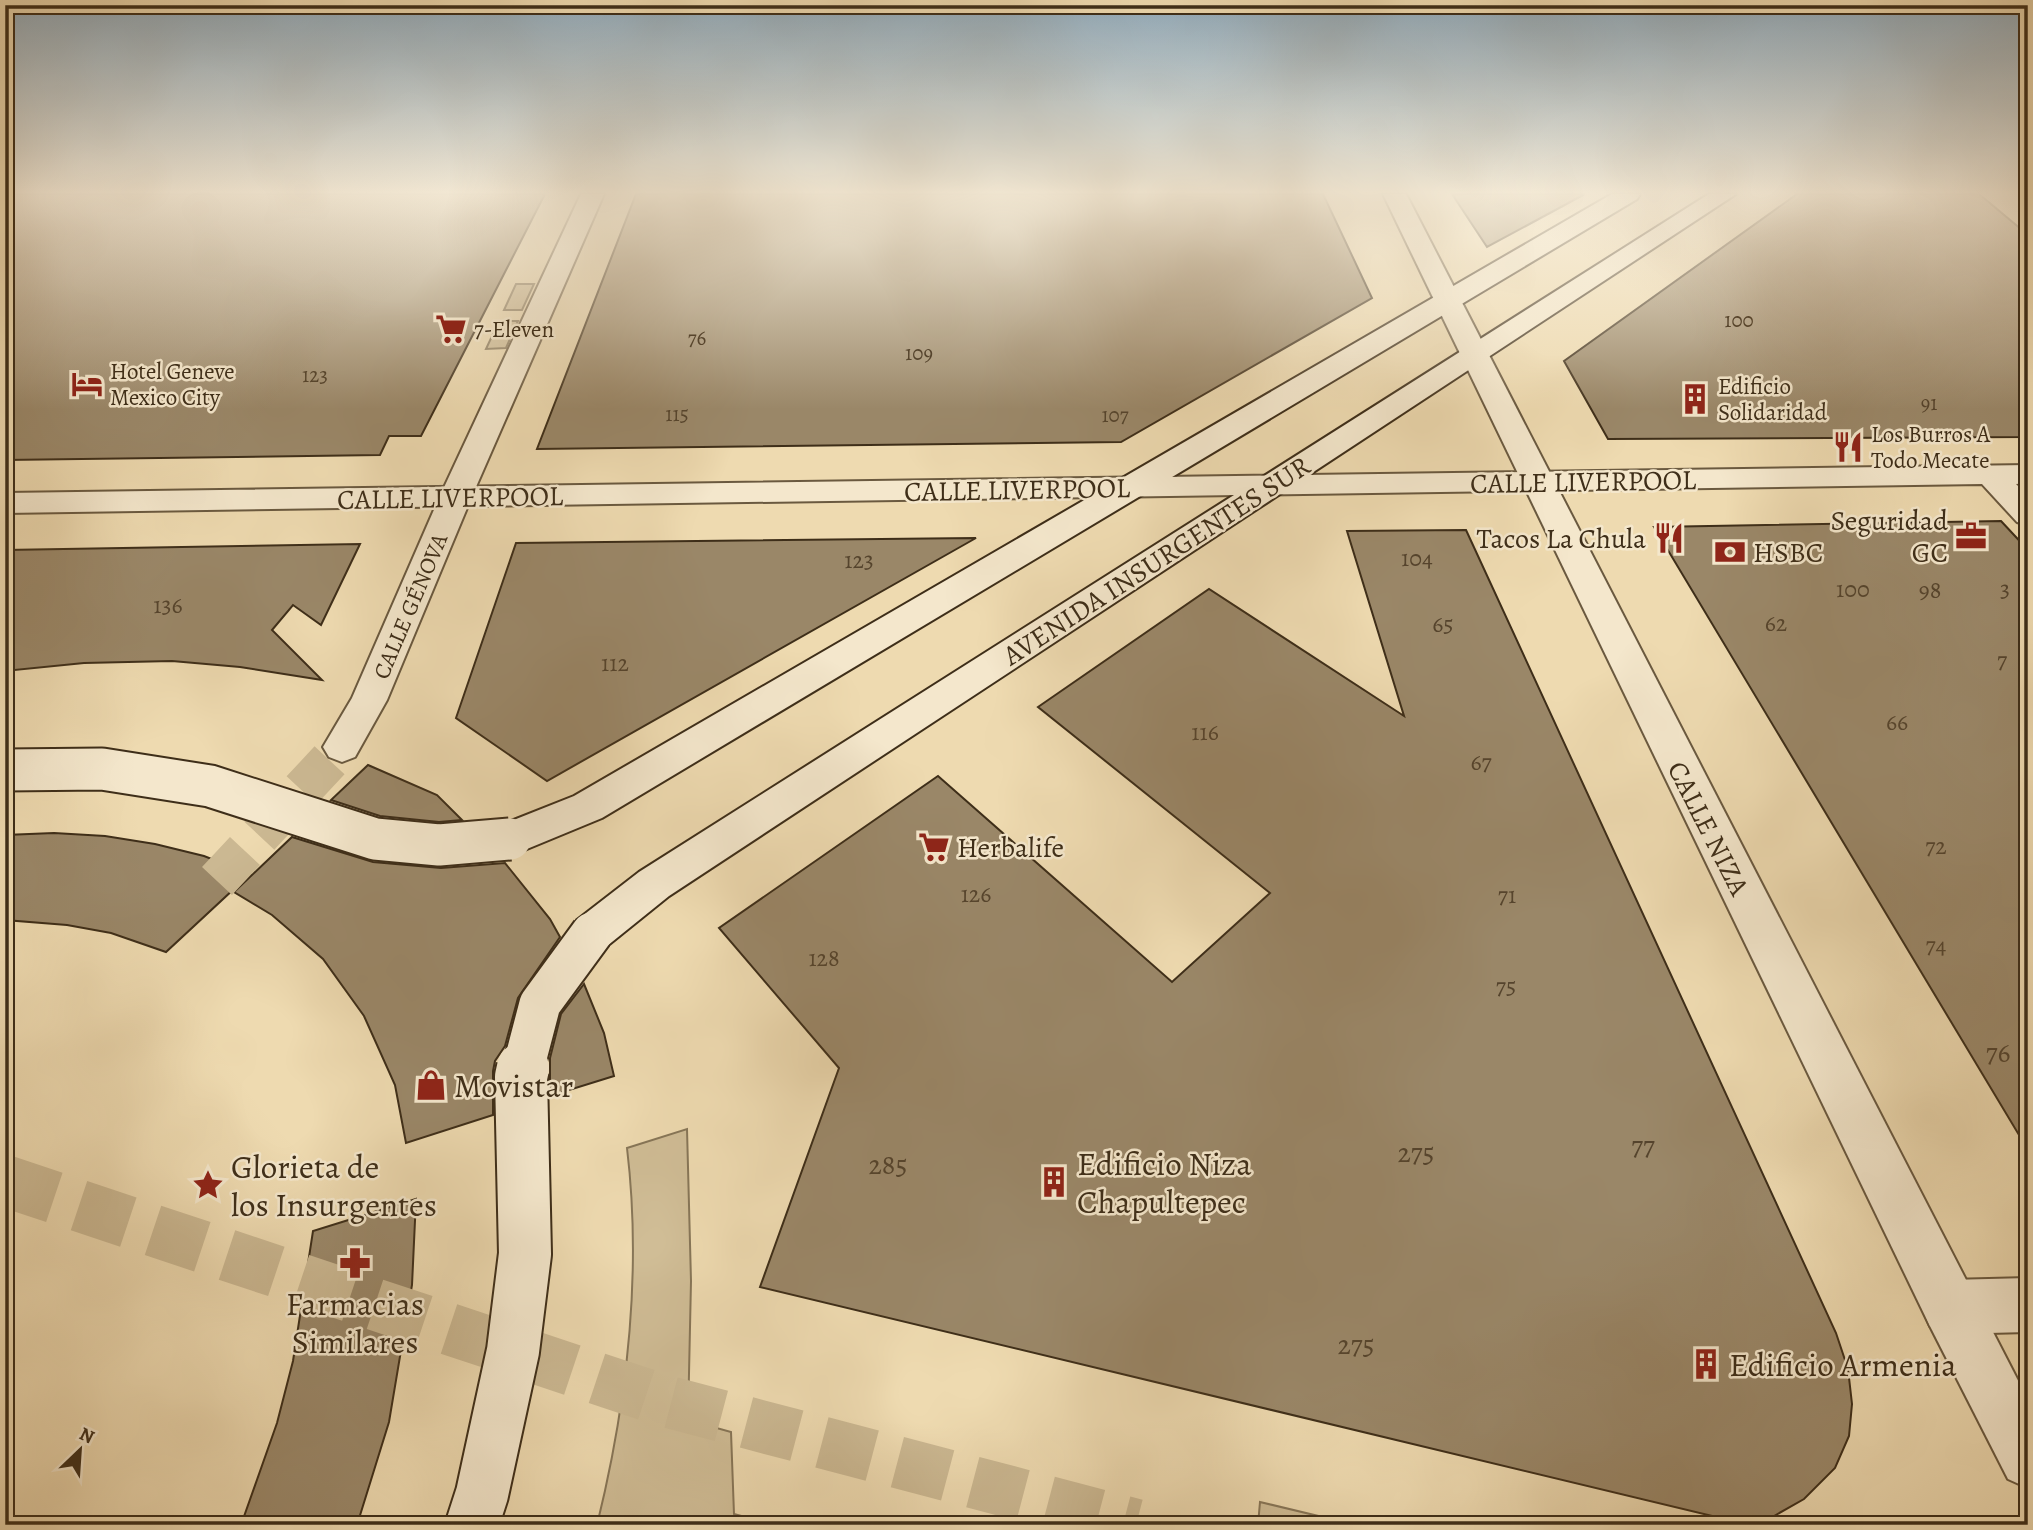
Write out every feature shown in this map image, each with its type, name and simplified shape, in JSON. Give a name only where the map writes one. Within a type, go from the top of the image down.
[{"type":"street","name":"CALLE GÉNOVA","points":[[342,747],[369,700],[456,496],[561,265]]},
{"type":"street","name":"CALLE NIZA","points":[[1431,265],[1949,1307],[2028,1459]]},
{"type":"street","points":[[5,770],[102,769],[210,786],[375,839],[439,845],[510,839],[588,807],[1506,265]]},
{"type":"street","name":"AVENIDA INSURGENTES SUR","points":[[472,1525],[482,1494],[513,1351],[525,1254],[525,1166],[520,1077],[540,1004],[592,933],[654,884],[696,856],[1614,265]]},
{"type":"street","name":"CALLE LIVERPOOL","points":[[5,503],[2028,474]]},
{"type":"street","points":[[1991,475],[2028,515]]},
{"type":"street","points":[[1949,1307],[2028,1305]]},
{"type":"shaded area","points":[[516,284],[534,284],[522,310],[504,310]]},
{"type":"shaded area","points":[[499,321],[518,321],[506,348],[486,349]]},
{"type":"shaded area","points":[[687,1129],[691,1281],[688,1420],[731,1432],[734,1514],[775,1525],[597,1525],[608,1479],[629,1338],[633,1242],[627,1148]]},
{"type":"shaded area","points":[[1260,1502],[1356,1525],[1258,1525]]},
{"type":"building","points":[[5,265],[508,265],[421,436],[389,436],[380,455],[5,460]]},
{"type":"building","points":[[608,265],[1357,265],[1372,298],[1121,442],[537,449]]},
{"type":"building","points":[[1697,265],[2028,265],[2028,437],[1608,439],[1564,361]]},
{"type":"building","points":[[2001,521],[2028,550],[2028,1150],[1654,527]]},
{"type":"building","points":[[1466,530],[1836,1333],[1848,1369],[1852,1404],[1849,1436],[1835,1468],[1804,1499],[1774,1516],[1733,1521],[760,1287],[839,1068],[719,928],[938,776],[1172,982],[1270,893],[1038,707],[1209,589],[1404,716],[1347,531]]},
{"type":"building","points":[[976,538],[547,781],[456,718],[516,543]]},
{"type":"building","points":[[360,544],[321,625],[293,605],[272,630],[322,680],[240,667],[172,661],[84,663],[5,671],[5,550]]},
{"type":"building","points":[[368,765],[437,795],[462,820],[439,822],[380,816],[331,800]]},
{"type":"building","points":[[54,833],[105,836],[155,844],[204,856],[250,874],[166,952],[111,933],[67,925],[5,920],[5,835]]},
{"type":"building","points":[[292,837],[373,862],[441,868],[505,863],[550,919],[560,937],[518,998],[505,1046],[495,1061],[493,1115],[406,1143],[395,1085],[364,1016],[323,959],[272,915],[234,892]]},
{"type":"building","points":[[584,984],[604,1033],[614,1076],[550,1096],[550,1058],[561,1014]]},
{"type":"building","points":[[416,1199],[412,1285],[389,1422],[357,1525],[241,1525],[277,1423],[293,1361],[313,1231]]},
{"type":"tunnel","points":[[217,881],[342,747]]},
{"type":"tunnel","points":[[5,1181],[665,1401],[1136,1525]]},
{"type":"place","name":"7-Eleven","points":[[451,329]]},
{"type":"place","name":"Hotel Geneve Mexico City","points":[[87,384]]},
{"type":"place","name":"Edificio Solidaridad","points":[[1695,399]]},
{"type":"place","name":"Los Burros A Todo Mecate","points":[[1848,447]]},
{"type":"place","name":"Seguridad GC","points":[[1971,536]]},
{"type":"place","name":"Tacos La Chula","points":[[1669,538]]},
{"type":"place","name":"HSBC","points":[[1730,552]]},
{"type":"place","name":"Herbalife","points":[[934,847]]},
{"type":"place","name":"Movistar","points":[[431,1085]]},
{"type":"place","name":"Edificio Niza Chapultepec","points":[[1054,1182]]},
{"type":"place","name":"Glorieta de los Insurgentes","points":[[208,1185]]},
{"type":"place","name":"Farmacias Similares","points":[[355,1263]]},
{"type":"place","name":"Edificio Armenia","points":[[1706,1364]]}]
